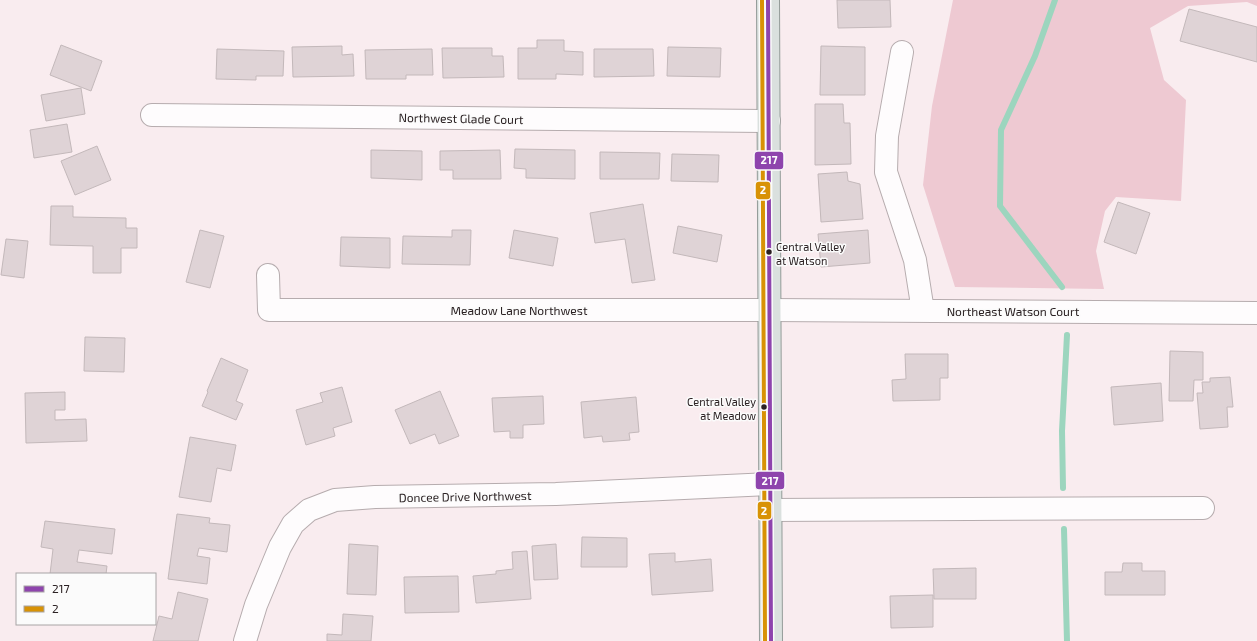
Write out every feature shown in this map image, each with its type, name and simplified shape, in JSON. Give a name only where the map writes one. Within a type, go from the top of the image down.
[{"type":"main road","points":[[768,0],[771,641]]},
{"type":"street","points":[[902,52],[887,136],[886,172],[915,260],[923,311]]},
{"type":"street","name":"Northwest Glade Court","points":[[152,115],[769,121]]},
{"type":"street","name":"Meadow Lane Northwest","points":[[268,275],[269,310],[769,310]]},
{"type":"street","name":"Northeast Watson Court","points":[[769,310],[1257,313]]},
{"type":"street","name":"Doncee Drive Northwest","points":[[244,641],[259,597],[280,547],[293,524],[310,510],[335,500],[375,497],[556,494],[770,484]]},
{"type":"street","points":[[770,510],[1203,508]]},
{"type":"shaded area","points":[[953,0],[1257,0],[1257,6],[1247,2],[1188,6],[1150,28],[1164,80],[1186,100],[1181,201],[1116,197],[1105,211],[1096,251],[1104,289],[955,287],[923,185],[932,106]]},
{"type":"building","points":[[837,0],[890,0],[891,27],[838,28]]},
{"type":"building","points":[[1189,9],[1257,27],[1257,62],[1180,41]]},
{"type":"building","points":[[537,40],[564,40],[564,51],[583,52],[583,75],[556,74],[556,79],[518,79],[518,48],[537,48]]},
{"type":"building","points":[[61,45],[102,61],[91,91],[50,75]]},
{"type":"building","points":[[342,46],[342,55],[353,54],[354,76],[293,77],[292,47]]},
{"type":"building","points":[[821,46],[865,47],[865,95],[820,95]]},
{"type":"building","points":[[668,47],[721,48],[720,77],[667,76]]},
{"type":"building","points":[[442,48],[492,48],[492,56],[503,56],[504,77],[443,78]]},
{"type":"building","points":[[217,49],[284,51],[283,76],[256,76],[256,80],[216,79]]},
{"type":"building","points":[[432,49],[433,75],[406,75],[406,79],[366,79],[365,50]]},
{"type":"building","points":[[594,49],[653,49],[654,76],[594,77]]},
{"type":"building","points":[[81,88],[85,114],[46,121],[41,95]]},
{"type":"building","points":[[815,104],[843,104],[844,123],[850,123],[851,164],[815,165]]},
{"type":"building","points":[[67,124],[72,152],[34,158],[30,130]]},
{"type":"building","points":[[97,146],[111,180],[75,195],[61,161]]},
{"type":"building","points":[[515,149],[575,150],[575,179],[526,178],[526,169],[514,168]]},
{"type":"building","points":[[371,150],[422,151],[422,180],[371,178]]},
{"type":"building","points":[[500,150],[501,179],[453,179],[453,170],[440,170],[440,151]]},
{"type":"building","points":[[600,152],[660,153],[659,179],[600,179]]},
{"type":"building","points":[[672,154],[719,155],[718,182],[671,181]]},
{"type":"building","points":[[847,172],[848,181],[860,184],[863,219],[821,222],[818,174]]},
{"type":"building","points":[[1118,202],[1150,213],[1136,254],[1104,242]]},
{"type":"building","points":[[643,204],[655,280],[632,283],[625,239],[595,243],[590,213]]},
{"type":"building","points":[[51,206],[73,206],[73,217],[126,218],[126,228],[137,228],[137,248],[121,248],[121,273],[93,273],[93,246],[50,245]]},
{"type":"building","points":[[678,226],[722,235],[717,262],[673,253]]},
{"type":"building","points":[[200,230],[224,236],[210,288],[186,282]]},
{"type":"building","points":[[452,230],[471,230],[470,265],[402,264],[403,236],[452,237]]},
{"type":"building","points":[[514,230],[558,238],[553,266],[509,258]]},
{"type":"building","points":[[868,230],[870,263],[821,267],[818,234]]},
{"type":"building","points":[[341,237],[390,238],[390,268],[340,266]]},
{"type":"building","points":[[6,239],[28,241],[24,278],[1,275]]},
{"type":"building","points":[[85,337],[125,338],[124,372],[84,371]]},
{"type":"building","points":[[1170,351],[1203,352],[1203,380],[1194,380],[1193,401],[1169,401]]},
{"type":"building","points":[[905,354],[948,354],[948,378],[940,378],[940,400],[893,401],[892,380],[906,379]]},
{"type":"building","points":[[221,358],[248,370],[236,401],[243,404],[236,420],[202,406]]},
{"type":"building","points":[[1230,377],[1233,407],[1227,407],[1228,427],[1200,429],[1197,393],[1203,393],[1202,382],[1210,382],[1210,378]]},
{"type":"building","points":[[1161,383],[1163,421],[1114,425],[1111,387]]},
{"type":"building","points":[[342,387],[352,422],[333,428],[335,436],[306,445],[296,410],[323,402],[320,393]]},
{"type":"building","points":[[440,391],[459,436],[439,444],[435,434],[410,444],[395,410]]},
{"type":"building","points":[[65,392],[65,410],[55,410],[55,420],[86,419],[87,441],[26,443],[25,393]]},
{"type":"building","points":[[543,396],[544,424],[523,425],[523,438],[510,438],[510,431],[494,432],[492,398]]},
{"type":"building","points":[[636,397],[639,432],[629,433],[630,440],[603,442],[602,436],[584,438],[581,402]]},
{"type":"building","points":[[190,437],[236,445],[231,471],[217,468],[211,502],[179,497]]},
{"type":"building","points":[[177,514],[210,518],[209,523],[230,525],[227,552],[199,548],[197,556],[210,558],[207,584],[168,579]]},
{"type":"building","points":[[45,521],[115,529],[112,554],[79,550],[77,562],[107,566],[106,573],[50,573],[53,549],[41,547]]},
{"type":"building","points":[[582,537],[627,538],[627,567],[581,567]]},
{"type":"building","points":[[349,544],[378,546],[376,595],[347,594]]},
{"type":"building","points":[[556,544],[558,579],[534,580],[532,546]]},
{"type":"building","points":[[527,551],[531,599],[476,603],[473,576],[496,574],[496,571],[513,569],[512,552]]},
{"type":"building","points":[[675,553],[675,562],[711,559],[713,591],[652,595],[649,554]]},
{"type":"building","points":[[1123,563],[1142,563],[1142,571],[1165,571],[1165,595],[1105,595],[1105,572],[1122,572]]},
{"type":"building","points":[[976,568],[976,599],[934,599],[933,569]]},
{"type":"building","points":[[458,576],[459,612],[405,613],[404,577]]},
{"type":"building","points":[[178,592],[208,599],[198,641],[153,641],[159,616],[172,619]]},
{"type":"building","points":[[933,595],[933,627],[891,628],[890,596]]},
{"type":"building","points":[[343,614],[373,616],[371,641],[327,641],[327,634],[342,635]]},
{"type":"waterway","points":[[1055,0],[1035,56],[1001,130],[1000,206],[1062,287]]},
{"type":"waterway","points":[[1063,488],[1062,431],[1067,335]]},
{"type":"waterway","points":[[1064,529],[1067,641]]},
{"type":"transit line","name":"2","points":[[762,0],[765,641]]},
{"type":"transit line","name":"217","points":[[768,0],[771,641]]},
{"type":"place","name":"Central Valley at Watson","points":[[769,252]]},
{"type":"place","name":"Central Valley at Meadow","points":[[764,407]]}]
